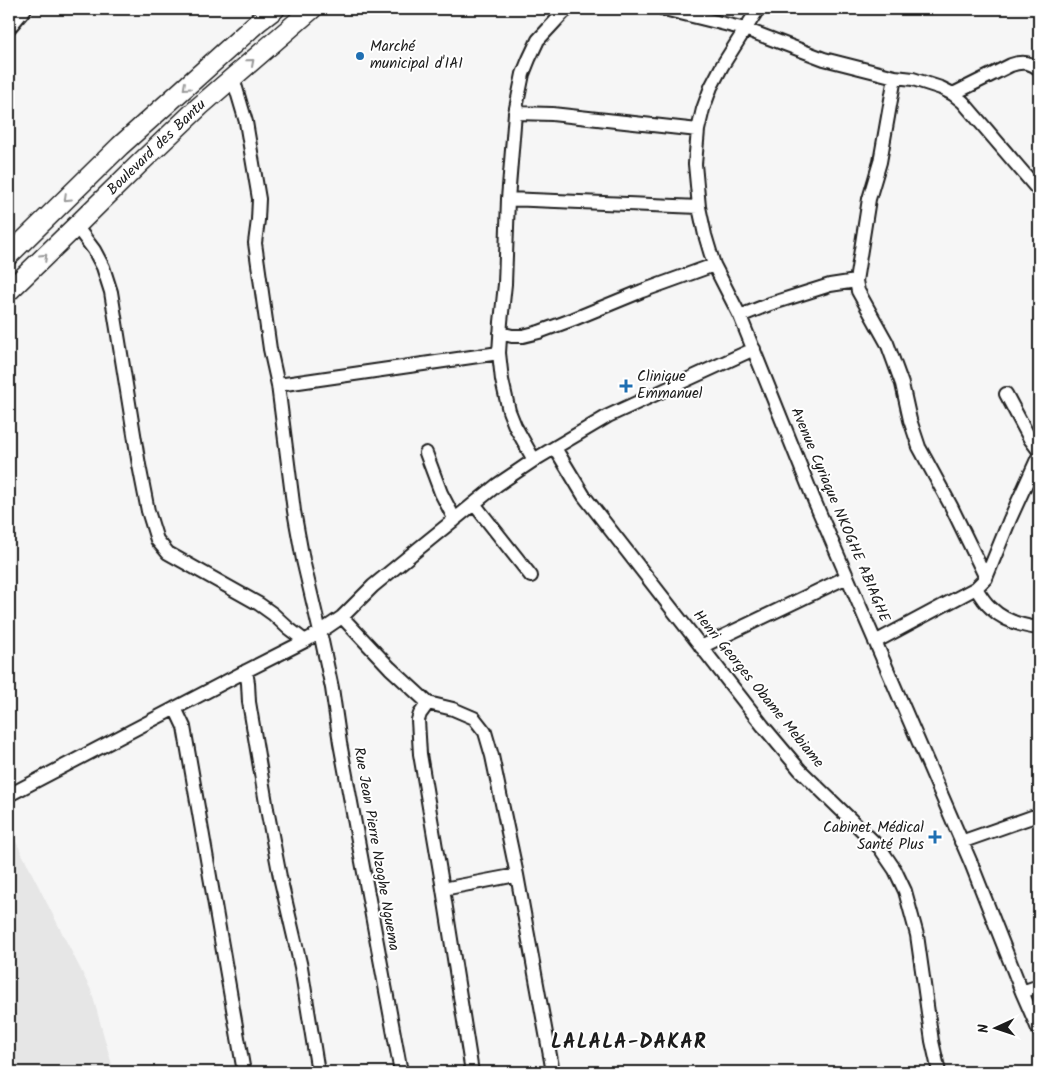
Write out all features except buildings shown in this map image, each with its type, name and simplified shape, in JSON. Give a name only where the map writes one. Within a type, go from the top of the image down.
[{"type":"highway","name":"Boulevard des Bantu","points":[[9,255],[120,146],[258,22],[275,9]]},
{"type":"highway","name":"Boulevard des Bantu","points":[[9,291],[200,106],[311,10]]},
{"type":"street","points":[[9,28],[25,9]]},
{"type":"street","points":[[534,460],[509,411],[499,353],[505,284],[508,199],[515,113],[526,66],[538,40],[568,9]]},
{"type":"street","points":[[664,9],[745,29],[824,59],[895,77],[913,79],[941,88],[963,102],[1039,191]]},
{"type":"street","name":"Avenue Cyriaque NKOGHE ABIAGHE","points":[[758,9],[722,66],[711,87],[703,109],[698,130],[695,164],[701,220],[714,265],[740,316],[814,500],[961,842],[1039,1031]]},
{"type":"street","points":[[953,94],[1020,62],[1028,62],[1039,69]]},
{"type":"street","points":[[895,77],[880,162],[869,199],[856,281],[858,291],[886,343],[899,376],[919,448],[951,506],[986,578]]},
{"type":"street","name":"Rue Jean Pierre Nzoghe Nguema","points":[[233,78],[246,122],[259,199],[255,243],[259,280],[278,386],[294,511],[332,688],[340,743],[401,1072]]},
{"type":"street","points":[[515,113],[552,114],[698,130]]},
{"type":"street","points":[[508,199],[699,207]]},
{"type":"street","points":[[76,226],[94,250],[103,267],[111,292],[139,465],[148,511],[157,540],[168,553],[259,604],[305,641]]},
{"type":"street","points":[[500,333],[523,336],[539,332],[714,265]]},
{"type":"street","points":[[740,316],[830,285],[856,281]]},
{"type":"street","points":[[9,795],[305,641],[342,617],[373,586],[418,549],[497,486],[534,460],[608,416],[754,350]]},
{"type":"street","points":[[278,386],[499,353]]},
{"type":"street","points":[[1006,394],[1030,439],[1039,451]]},
{"type":"street","name":"Henri Georges Obame Mebiame","points":[[555,448],[584,496],[763,726],[800,770],[874,842],[895,870],[905,891],[917,934],[932,1041],[939,1072]]},
{"type":"street","points":[[426,453],[441,493],[455,520]]},
{"type":"street","points":[[875,642],[976,588],[986,578],[1039,455]]},
{"type":"street","points":[[474,504],[531,576]]},
{"type":"street","points":[[701,646],[847,577]]},
{"type":"street","points":[[976,588],[989,607],[1001,617],[1025,626],[1039,628]]},
{"type":"street","points":[[342,617],[390,668],[428,703],[453,709],[474,718],[485,732],[492,756],[516,875],[553,1072]]},
{"type":"street","points":[[246,671],[249,702],[266,800],[280,877],[301,967],[318,1072]]},
{"type":"street","points":[[428,703],[418,720],[420,754],[472,1072]]},
{"type":"street","points":[[175,708],[184,727],[244,1072]]},
{"type":"street","points":[[961,842],[1039,816]]},
{"type":"street","points":[[443,889],[516,875]]},
{"type":"street","points":[[1022,992],[1039,986]]},
{"type":"shaded area","points":[[9,828],[91,990],[114,1072],[9,1072]]},
{"type":"place","name":"Marché municipal d'IAI","points":[[360,56]]},
{"type":"place","name":"Clinique Emmanuel","points":[[626,386]]},
{"type":"place","name":"Cabinet Médical Santé Plus","points":[[935,837]]},
{"type":"district","name":"LALALA-DAKAR","points":[[629,1043]]}]
